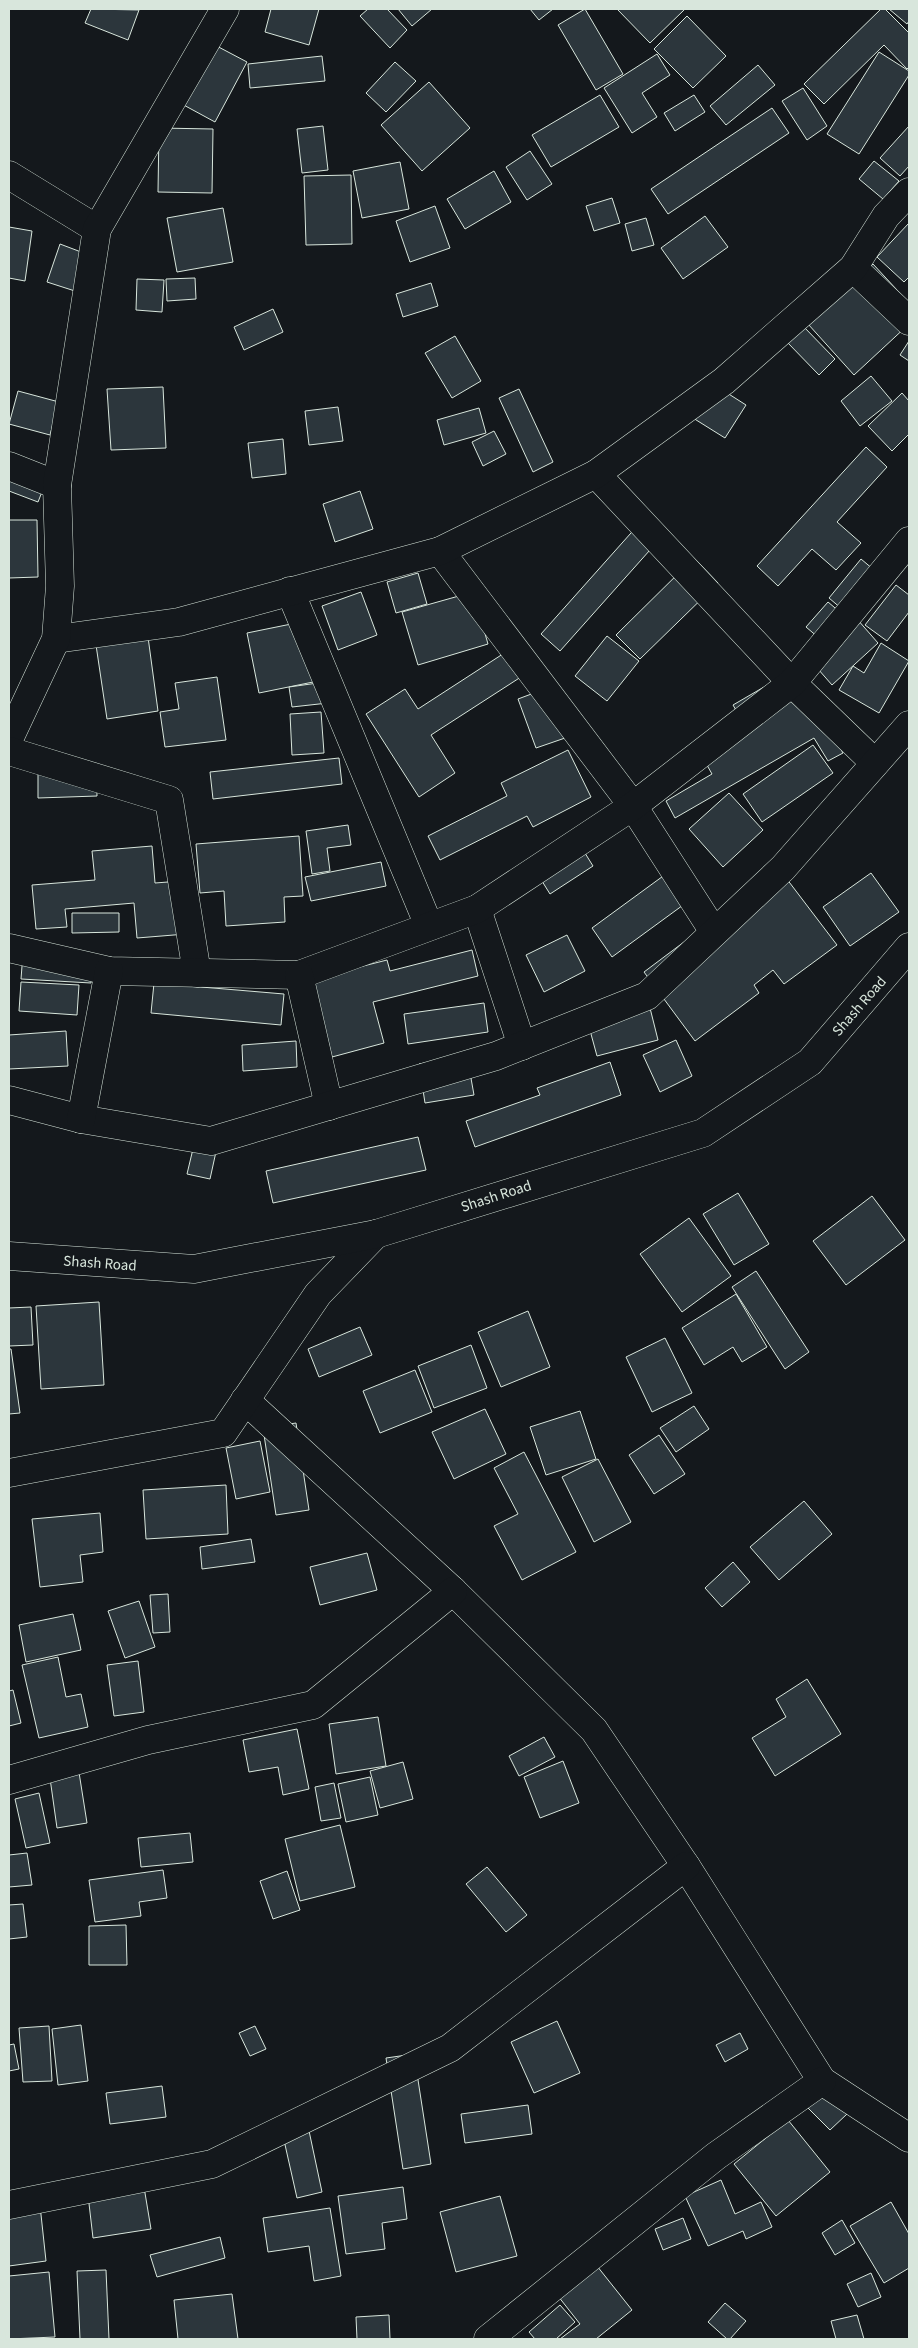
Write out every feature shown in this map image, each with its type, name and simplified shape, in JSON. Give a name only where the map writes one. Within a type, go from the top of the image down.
[{"type":"street","points":[[9,739],[56,640],[60,586],[57,486],[97,229],[225,9]]},
{"type":"street","points":[[9,175],[97,229]]},
{"type":"street","points":[[56,640],[179,622],[440,551],[596,474],[724,381],[853,268],[886,216],[909,192]]},
{"type":"street","points":[[853,268],[909,321]]},
{"type":"street","points":[[9,466],[57,486]]},
{"type":"street","points":[[596,474],[792,683],[875,763]]},
{"type":"street","points":[[9,948],[109,971],[298,976],[477,909],[633,806],[792,683],[909,541]]},
{"type":"street","points":[[440,551],[633,806],[714,932]]},
{"type":"street","points":[[290,591],[429,926]]},
{"type":"street","points":[[9,1100],[82,1119],[211,1141],[496,1056],[647,996],[783,868],[909,725]]},
{"type":"street","points":[[9,751],[169,800],[197,973]]},
{"type":"street","points":[[477,909],[522,1046]]},
{"type":"street","name":"Shash Road","points":[[9,1256],[194,1269],[376,1234],[703,1133],[810,1062],[909,948]]},
{"type":"street","points":[[82,1119],[109,971]]},
{"type":"street","points":[[298,976],[329,1106]]},
{"type":"street","points":[[9,1473],[223,1433],[318,1294],[376,1234]]},
{"type":"street","points":[[245,1400],[452,1591],[594,1730],[686,1866],[822,2081],[909,2138]]},
{"type":"street","points":[[9,1780],[148,1740],[313,1705],[452,1591]]},
{"type":"street","points":[[9,2205],[212,2164],[450,2048],[686,1866]]},
{"type":"street","points":[[488,2339],[716,2156],[822,2081]]},
{"type":"building","points":[[91,9],[139,10],[128,40],[85,23]]},
{"type":"building","points":[[271,9],[319,9],[309,45],[265,32]]},
{"type":"building","points":[[368,9],[387,9],[407,30],[390,48],[360,16]]},
{"type":"building","points":[[398,9],[432,9],[412,26]]},
{"type":"building","points":[[530,9],[553,9],[539,20]]},
{"type":"building","points":[[585,9],[623,74],[596,90],[558,25]]},
{"type":"building","points":[[617,9],[683,9],[684,10],[650,43]]},
{"type":"building","points":[[881,9],[885,9],[909,33],[909,67],[907,69],[884,45],[824,104],[804,84]]},
{"type":"building","points":[[889,9],[909,9],[909,21],[907,24]]},
{"type":"building","points":[[687,16],[726,56],[693,88],[654,49]]},
{"type":"building","points":[[211,43],[247,62],[215,122],[180,103]]},
{"type":"building","points":[[879,52],[909,71],[909,75],[859,154],[827,134]]},
{"type":"building","points":[[657,54],[670,75],[642,93],[657,117],[632,133],[604,88]]},
{"type":"building","points":[[322,56],[325,81],[250,88],[248,64]]},
{"type":"building","points":[[395,62],[416,81],[386,112],[366,93]]},
{"type":"building","points":[[758,65],[775,85],[726,125],[710,106]]},
{"type":"building","points":[[429,82],[470,128],[422,171],[381,125]]},
{"type":"building","points":[[803,88],[827,126],[807,140],[782,101]]},
{"type":"building","points":[[600,95],[619,127],[551,167],[532,135]]},
{"type":"building","points":[[694,95],[705,112],[675,131],[664,113]]},
{"type":"building","points":[[772,108],[789,133],[668,214],[651,189]]},
{"type":"building","points":[[323,126],[328,170],[302,173],[297,129]]},
{"type":"building","points":[[909,126],[909,166],[900,176],[880,158]]},
{"type":"building","points":[[159,128],[213,129],[212,193],[158,192]]},
{"type":"building","points":[[530,151],[552,184],[527,200],[506,167]]},
{"type":"building","points":[[874,161],[899,181],[883,199],[859,179]]},
{"type":"building","points":[[400,162],[409,209],[362,218],[353,171]]},
{"type":"building","points":[[494,171],[511,202],[465,229],[447,199]]},
{"type":"building","points":[[351,175],[352,244],[306,245],[304,176]]},
{"type":"building","points":[[612,198],[620,223],[594,231],[586,206]]},
{"type":"building","points":[[435,206],[450,248],[410,262],[396,221]]},
{"type":"building","points":[[223,208],[233,262],[177,272],[167,218]]},
{"type":"building","points":[[705,216],[728,247],[683,279],[661,248]]},
{"type":"building","points":[[646,218],[654,245],[632,251],[625,224]]},
{"type":"building","points":[[909,223],[909,277],[904,282],[877,257]]},
{"type":"building","points":[[9,227],[32,231],[25,281],[9,278]]},
{"type":"building","points":[[60,244],[89,255],[78,292],[47,282]]},
{"type":"building","points":[[873,264],[909,303],[909,324],[854,375],[808,324]]},
{"type":"building","points":[[195,278],[196,299],[167,301],[166,279]]},
{"type":"building","points":[[137,279],[164,280],[162,312],[136,310]]},
{"type":"building","points":[[431,283],[438,306],[403,317],[396,294]]},
{"type":"building","points":[[273,309],[283,332],[244,350],[234,327]]},
{"type":"building","points":[[803,326],[835,359],[819,375],[787,342]]},
{"type":"building","points":[[455,336],[481,381],[452,398],[425,353]]},
{"type":"building","points":[[909,341],[909,361],[900,355]]},
{"type":"building","points":[[871,376],[892,401],[860,426],[841,401]]},
{"type":"building","points":[[713,384],[746,405],[725,438],[693,418]]},
{"type":"building","points":[[163,387],[166,448],[111,450],[107,389]]},
{"type":"building","points":[[519,389],[553,462],[533,472],[499,398]]},
{"type":"building","points":[[18,391],[59,402],[50,435],[9,424]]},
{"type":"building","points":[[902,393],[909,401],[909,434],[892,451],[868,426]]},
{"type":"building","points":[[338,407],[343,441],[309,445],[305,411]]},
{"type":"building","points":[[479,408],[486,433],[444,445],[437,420]]},
{"type":"building","points":[[494,431],[506,454],[483,466],[472,442]]},
{"type":"building","points":[[283,439],[286,474],[252,478],[248,443]]},
{"type":"building","points":[[866,447],[887,467],[837,522],[861,543],[836,570],[812,549],[778,586],[757,566]]},
{"type":"building","points":[[9,465],[47,479],[38,502],[9,491]]},
{"type":"building","points":[[360,491],[373,529],[335,542],[323,504]]},
{"type":"building","points":[[647,515],[666,532],[560,651],[541,634]]},
{"type":"building","points":[[9,520],[37,520],[38,577],[9,578]]},
{"type":"building","points":[[694,558],[718,583],[640,659],[616,635]]},
{"type":"building","points":[[861,559],[880,575],[849,615],[829,598]]},
{"type":"building","points":[[418,573],[427,604],[396,613],[387,582]]},
{"type":"building","points":[[896,585],[909,595],[909,612],[887,641],[865,625]]},
{"type":"building","points":[[361,592],[377,635],[338,650],[322,606]]},
{"type":"building","points":[[473,592],[488,644],[418,665],[402,612]]},
{"type":"building","points":[[828,602],[847,618],[825,643],[806,627]]},
{"type":"building","points":[[857,619],[878,643],[832,685],[811,661]]},
{"type":"building","points":[[306,621],[318,681],[259,693],[247,633]]},
{"type":"building","points":[[607,636],[639,661],[607,701],[575,676]]},
{"type":"building","points":[[148,637],[158,711],[107,719],[96,645]]},
{"type":"building","points":[[881,643],[909,661],[879,713],[839,690],[853,666],[864,673]]},
{"type":"building","points":[[509,650],[524,675],[431,735],[455,773],[419,797],[366,714],[405,689],[418,709]]},
{"type":"building","points":[[795,669],[843,753],[828,761],[814,738],[675,818],[666,801],[712,774],[699,751],[744,724],[733,705]]},
{"type":"building","points":[[217,677],[226,740],[165,747],[160,712],[179,709],[175,683]]},
{"type":"building","points":[[325,682],[328,703],[292,707],[289,687]]},
{"type":"building","points":[[550,687],[568,737],[536,748],[518,699]]},
{"type":"building","points":[[321,712],[324,753],[292,755],[290,714]]},
{"type":"building","points":[[813,745],[833,773],[762,822],[743,794]]},
{"type":"building","points":[[568,750],[591,797],[533,827],[527,816],[440,860],[428,836],[507,796],[501,783]]},
{"type":"building","points":[[339,758],[342,784],[213,799],[210,772]]},
{"type":"building","points":[[96,764],[97,796],[38,798],[38,766]]},
{"type":"building","points":[[729,793],[763,830],[723,867],[689,829]]},
{"type":"building","points":[[348,825],[351,845],[327,848],[330,871],[312,874],[306,831]]},
{"type":"building","points":[[299,836],[303,896],[284,897],[285,922],[226,926],[224,891],[200,893],[196,844]]},
{"type":"building","points":[[575,837],[593,866],[550,894],[532,865]]},
{"type":"building","points":[[152,846],[155,883],[181,881],[186,934],[137,938],[134,903],[65,909],[67,927],[36,929],[32,885],[95,880],[92,851]]},
{"type":"building","points":[[381,862],[386,886],[311,901],[305,877]]},
{"type":"building","points":[[780,870],[837,945],[784,984],[773,970],[754,985],[759,993],[695,1041],[644,972]]},
{"type":"building","points":[[670,871],[690,900],[612,957],[592,928]]},
{"type":"building","points":[[871,873],[899,912],[850,946],[823,907]]},
{"type":"building","points":[[72,913],[119,913],[119,932],[72,933]]},
{"type":"building","points":[[567,935],[585,971],[544,992],[526,955]]},
{"type":"building","points":[[472,950],[478,976],[373,1002],[384,1043],[332,1057],[312,979],[387,960],[390,971]]},
{"type":"building","points":[[23,953],[93,956],[91,983],[21,979]]},
{"type":"building","points":[[21,982],[79,985],[77,1015],[19,1011]]},
{"type":"building","points":[[154,983],[284,994],[281,1025],[151,1013]]},
{"type":"building","points":[[647,996],[658,1040],[597,1056],[585,1012]]},
{"type":"building","points":[[484,1003],[488,1032],[408,1044],[404,1014]]},
{"type":"building","points":[[66,1031],[68,1066],[9,1069],[9,1035]]},
{"type":"building","points":[[676,1040],[692,1076],[660,1092],[643,1055]]},
{"type":"building","points":[[296,1041],[297,1067],[243,1071],[242,1045]]},
{"type":"building","points":[[467,1056],[474,1095],[425,1103],[419,1064]]},
{"type":"building","points":[[610,1062],[621,1095],[475,1147],[466,1121],[540,1095],[537,1088]]},
{"type":"building","points":[[197,1132],[219,1138],[210,1179],[187,1174]]},
{"type":"building","points":[[418,1137],[426,1170],[273,1203],[266,1171]]},
{"type":"building","points":[[738,1193],[769,1244],[734,1265],[703,1214]]},
{"type":"building","points":[[872,1196],[905,1240],[846,1285],[813,1241]]},
{"type":"building","points":[[689,1218],[731,1276],[682,1312],[640,1254]]},
{"type":"building","points":[[756,1271],[809,1352],[785,1369],[732,1287]]},
{"type":"building","points":[[736,1294],[767,1347],[742,1362],[733,1347],[704,1365],[682,1328]]},
{"type":"building","points":[[99,1302],[104,1385],[41,1389],[36,1306]]},
{"type":"building","points":[[31,1307],[33,1345],[9,1346],[9,1308]]},
{"type":"building","points":[[528,1311],[550,1367],[501,1387],[478,1332]]},
{"type":"building","points":[[360,1327],[372,1355],[319,1377],[308,1349]]},
{"type":"building","points":[[665,1338],[692,1393],[652,1412],[626,1357]]},
{"type":"building","points":[[471,1345],[487,1388],[434,1408],[418,1366]]},
{"type":"building","points":[[9,1349],[11,1349],[20,1413],[9,1414]]},
{"type":"building","points":[[415,1370],[432,1412],[380,1433],[363,1391]]},
{"type":"building","points":[[694,1406],[709,1429],[676,1452],[660,1428]]},
{"type":"building","points":[[485,1409],[506,1454],[454,1479],[432,1432]]},
{"type":"building","points":[[580,1411],[596,1459],[546,1475],[530,1427]]},
{"type":"building","points":[[296,1423],[309,1510],[276,1515],[263,1428]]},
{"type":"building","points":[[659,1435],[685,1474],[654,1494],[629,1455]]},
{"type":"building","points":[[260,1441],[270,1492],[236,1499],[226,1448]]},
{"type":"building","points":[[524,1452],[576,1552],[522,1580],[494,1526],[518,1514],[494,1468]]},
{"type":"building","points":[[598,1459],[631,1522],[594,1542],[562,1477]]},
{"type":"building","points":[[226,1485],[228,1534],[146,1539],[143,1490]]},
{"type":"building","points":[[804,1501],[832,1534],[779,1580],[750,1547]]},
{"type":"building","points":[[100,1513],[103,1552],[80,1555],[83,1582],[40,1587],[32,1519]]},
{"type":"building","points":[[251,1539],[255,1562],[202,1569],[200,1547]]},
{"type":"building","points":[[367,1553],[377,1590],[320,1605],[310,1567]]},
{"type":"building","points":[[733,1562],[750,1582],[722,1607],[705,1588]]},
{"type":"building","points":[[168,1594],[170,1632],[153,1633],[150,1595]]},
{"type":"building","points":[[139,1601],[155,1647],[125,1658],[108,1611]]},
{"type":"building","points":[[73,1614],[81,1650],[26,1662],[19,1625]]},
{"type":"building","points":[[58,1657],[66,1697],[81,1694],[88,1727],[39,1738],[22,1665]]},
{"type":"building","points":[[138,1661],[144,1712],[114,1716],[107,1665]]},
{"type":"building","points":[[807,1679],[841,1734],[775,1776],[752,1738],[786,1717],[776,1699]]},
{"type":"building","points":[[13,1690],[21,1723],[9,1726],[9,1691]]},
{"type":"building","points":[[378,1717],[386,1766],[336,1774],[329,1724]]},
{"type":"building","points":[[297,1729],[309,1789],[283,1795],[278,1767],[249,1772],[243,1740]]},
{"type":"building","points":[[544,1737],[555,1757],[519,1776],[509,1756]]},
{"type":"building","points":[[563,1761],[579,1803],[540,1818],[524,1777]]},
{"type":"building","points":[[403,1762],[413,1799],[380,1808],[370,1771]]},
{"type":"building","points":[[78,1766],[87,1823],[57,1828],[49,1771]]},
{"type":"building","points":[[370,1777],[378,1815],[346,1822],[338,1784]]},
{"type":"building","points":[[334,1783],[341,1818],[321,1821],[315,1787]]},
{"type":"building","points":[[39,1793],[50,1843],[26,1848],[15,1799]]},
{"type":"building","points":[[340,1825],[355,1887],[300,1901],[285,1839]]},
{"type":"building","points":[[190,1833],[193,1862],[141,1867],[138,1838]]},
{"type":"building","points":[[27,1853],[32,1885],[9,1887],[9,1855]]},
{"type":"building","points":[[487,1867],[527,1915],[506,1932],[466,1884]]},
{"type":"building","points":[[163,1870],[167,1898],[139,1902],[141,1916],[95,1922],[89,1880]]},
{"type":"building","points":[[287,1871],[300,1910],[273,1919],[260,1881]]},
{"type":"building","points":[[23,1904],[27,1937],[9,1939],[9,1905]]},
{"type":"building","points":[[126,1925],[127,1965],[89,1965],[89,1926]]},
{"type":"building","points":[[557,2021],[580,2073],[534,2093],[511,2042]]},
{"type":"building","points":[[81,2025],[88,2081],[58,2085],[52,2029]]},
{"type":"building","points":[[49,2026],[52,2081],[23,2082],[19,2028]]},
{"type":"building","points":[[255,2026],[266,2049],[250,2056],[239,2033]]},
{"type":"building","points":[[740,2033],[748,2049],[725,2062],[716,2045]]},
{"type":"building","points":[[14,2044],[19,2069],[9,2071],[9,2045]]},
{"type":"building","points":[[414,2054],[431,2164],[403,2169],[386,2058]]},
{"type":"building","points":[[162,2086],[166,2117],[110,2124],[106,2093]]},
{"type":"building","points":[[821,2087],[847,2114],[830,2130],[804,2104]]},
{"type":"building","points":[[528,2105],[532,2134],[465,2143],[461,2114]]},
{"type":"building","points":[[305,2112],[322,2192],[297,2198],[279,2118]]},
{"type":"building","points":[[788,2120],[830,2172],[776,2216],[734,2164]]},
{"type":"building","points":[[721,2180],[735,2214],[761,2202],[772,2227],[746,2239],[743,2231],[708,2246],[685,2196]]},
{"type":"building","points":[[144,2187],[151,2229],[93,2238],[88,2195]]},
{"type":"building","points":[[403,2187],[407,2219],[382,2223],[385,2249],[346,2254],[338,2196]]},
{"type":"building","points":[[39,2196],[46,2261],[9,2266],[9,2199]]},
{"type":"building","points":[[500,2196],[517,2256],[456,2272],[440,2212]]},
{"type":"building","points":[[891,2202],[909,2234],[909,2268],[884,2283],[850,2226]]},
{"type":"building","points":[[330,2208],[341,2276],[314,2281],[309,2246],[268,2252],[263,2218]]},
{"type":"building","points":[[683,2218],[691,2239],[663,2250],[655,2229]]},
{"type":"building","points":[[842,2220],[855,2243],[835,2255],[822,2233]]},
{"type":"building","points":[[220,2237],[225,2258],[157,2277],[150,2255]]},
{"type":"building","points":[[597,2266],[632,2310],[596,2339],[560,2339],[580,2324],[558,2296]]},
{"type":"building","points":[[106,2270],[109,2339],[80,2339],[77,2271]]},
{"type":"building","points":[[49,2272],[55,2337],[9,2339],[9,2276]]},
{"type":"building","points":[[871,2273],[881,2297],[858,2307],[847,2284]]},
{"type":"building","points":[[232,2294],[238,2339],[178,2339],[174,2300]]},
{"type":"building","points":[[725,2303],[746,2321],[730,2339],[727,2339],[708,2322]]},
{"type":"building","points":[[560,2305],[575,2322],[556,2339],[535,2339],[529,2332]]},
{"type":"building","points":[[389,2315],[390,2339],[357,2339],[356,2317]]},
{"type":"building","points":[[857,2315],[864,2339],[836,2339],[831,2321]]}]
